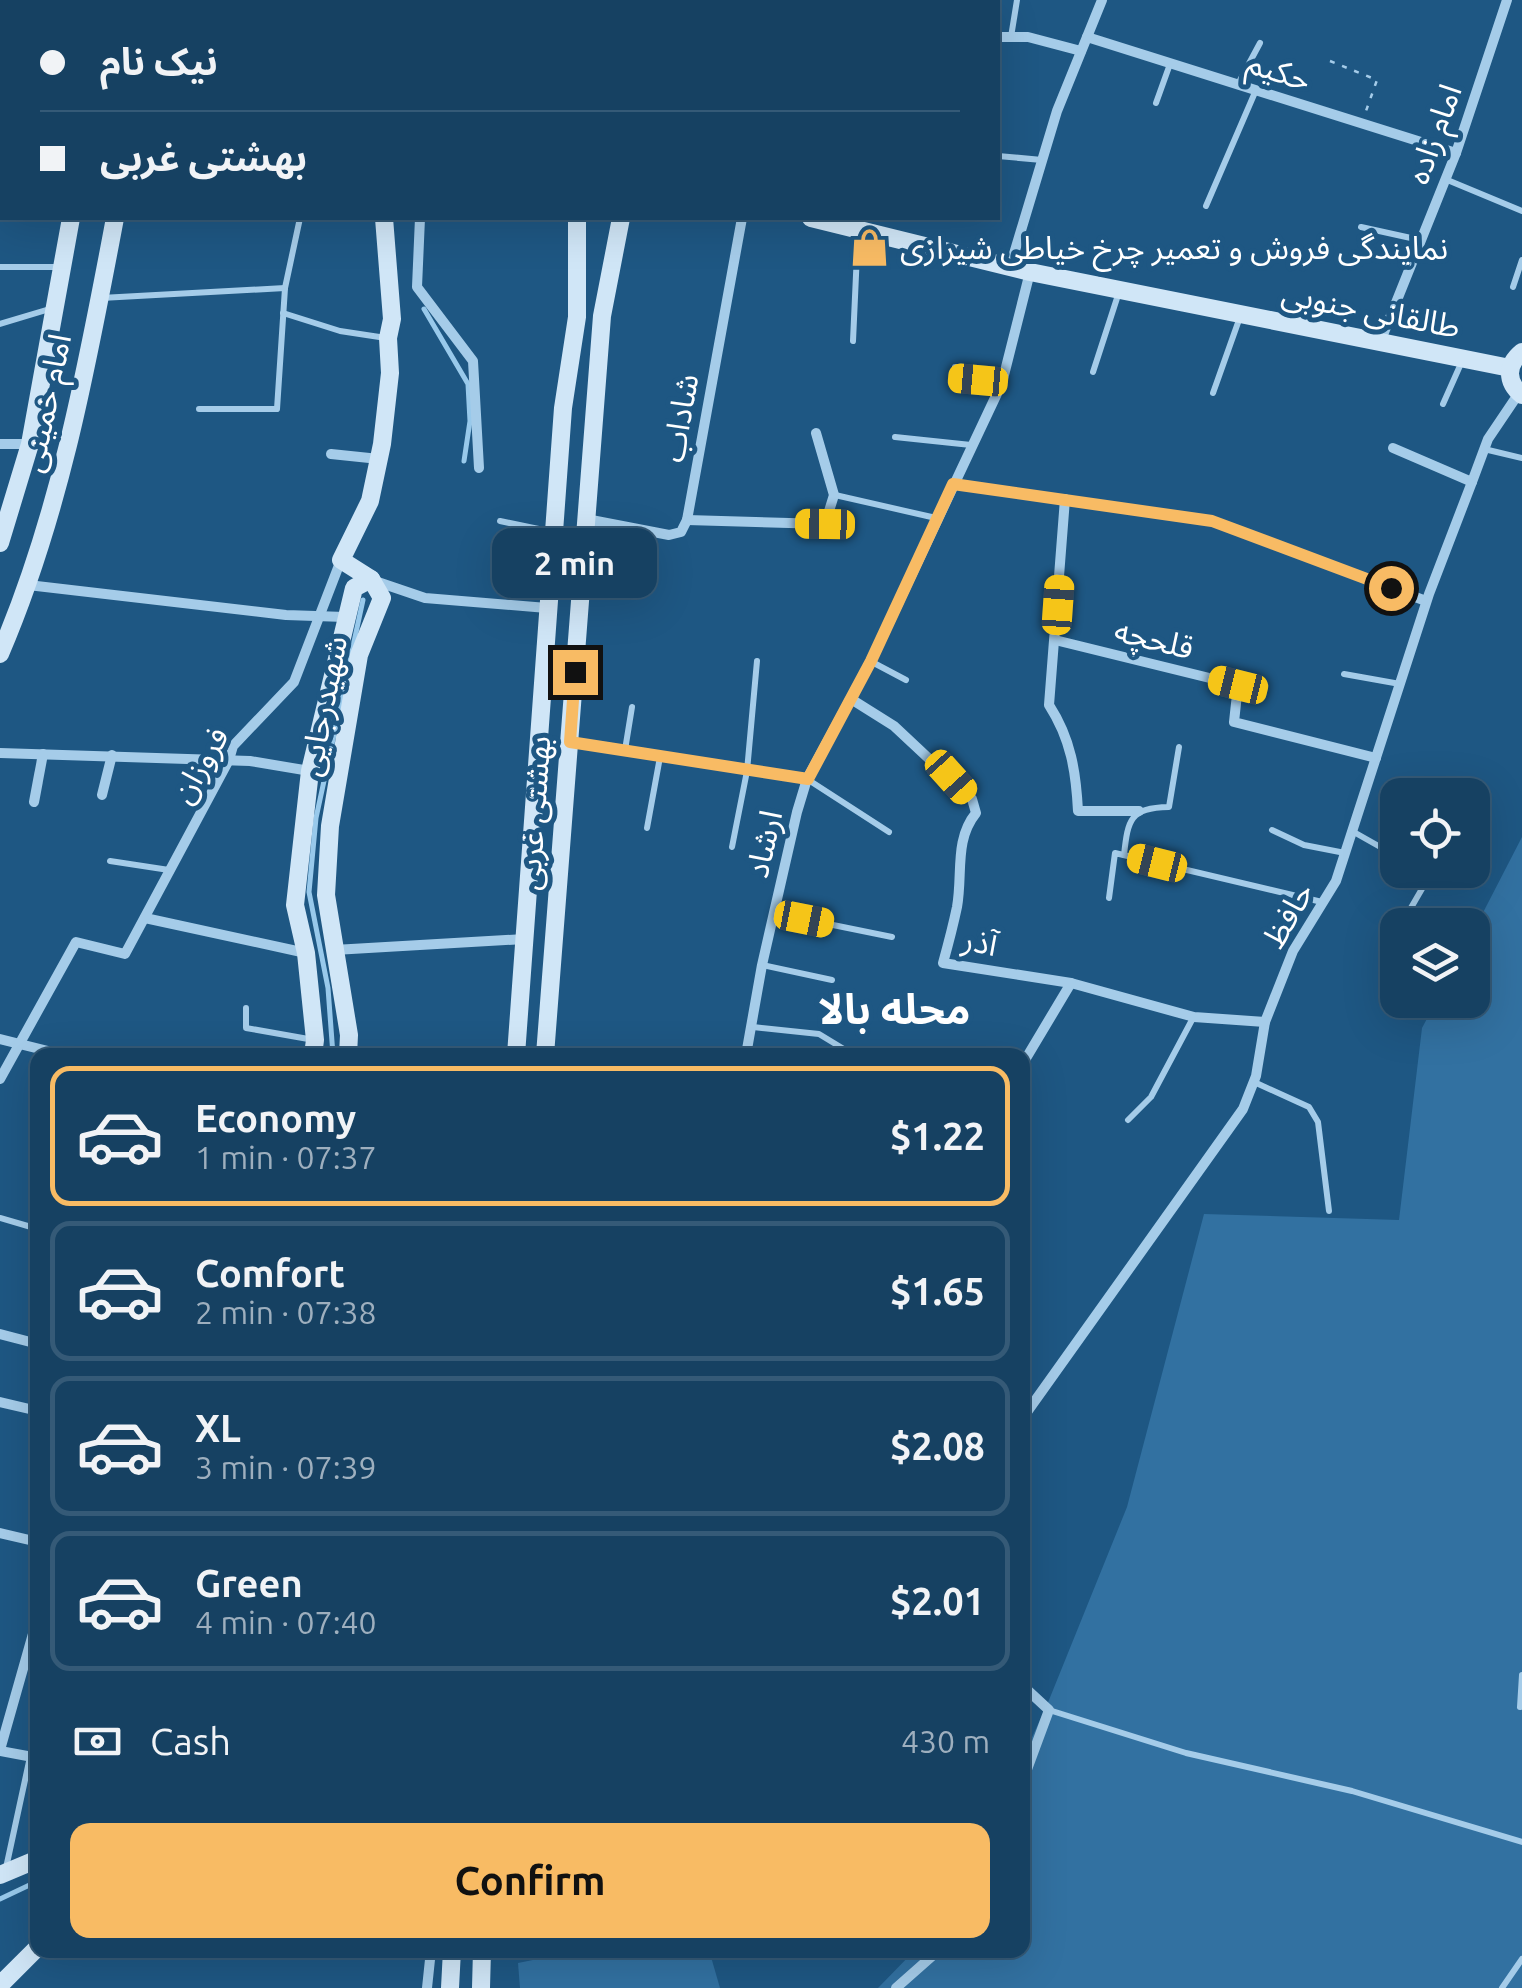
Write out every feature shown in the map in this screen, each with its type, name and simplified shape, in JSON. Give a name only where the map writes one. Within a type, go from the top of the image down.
[{"type":"street","points":[[1010,267],[1042,160],[1102,0]]},
{"type":"street","name":"امام زاده","points":[[1381,340],[1456,153],[1508,0]]},
{"type":"street","points":[[1000,37],[1028,38],[1081,51]]},
{"type":"street","name":"حکیم","points":[[1087,37],[1456,153]]},
{"type":"street","name":"امام خمینی","points":[[0,543],[30,444],[71,220]]},
{"type":"street","name":"امام خمینی","points":[[0,654],[28,585],[60,486],[115,220]]},
{"type":"street","points":[[384,220],[392,319],[388,338],[390,373],[370,501],[341,560],[371,579],[425,598],[547,608]]},
{"type":"street","points":[[420,220],[417,287],[473,361],[479,468]]},
{"type":"street","name":"بهشتی غربی","points":[[516,1048],[563,408],[577,317],[577,220]]},
{"type":"street","name":"بهشتی غربی","points":[[547,1048],[602,316],[621,220]]},
{"type":"street","name":"شاداب","points":[[687,520],[742,220]]},
{"type":"street","name":"طالقانی جنوبی","points":[[819,220],[1030,272],[1510,368]]},
{"type":"street","name":"ارشاد","points":[[748,1048],[762,965],[808,779],[871,661],[1002,382],[1030,272]]},
{"type":"street","points":[[1520,394],[1511,382],[1510,368],[1522,352]]},
{"type":"street","name":"حافظ","points":[[1030,1398],[1244,1110],[1264,1041],[1264,1022],[1293,950],[1336,881],[1426,601],[1484,449],[1520,394]]},
{"type":"street","points":[[586,519],[669,535],[680,532],[687,520],[825,524],[834,495],[816,433]]},
{"type":"street","points":[[0,444],[30,444]]},
{"type":"street","points":[[1394,448],[1472,482]]},
{"type":"street","points":[[331,454],[379,459]]},
{"type":"street","points":[[953,484],[1212,521],[1426,601]]},
{"type":"street","points":[[1065,499],[1050,705],[1064,729],[1076,771],[1078,811],[1139,811]]},
{"type":"street","name":"فروزان","points":[[20,1043],[76,942],[125,954],[234,746],[294,682],[341,560]]},
{"type":"street","points":[[314,1048],[306,953],[295,905],[310,771],[354,588],[371,579]]},
{"type":"street","name":"شهیدرجایی","points":[[348,1048],[326,894],[330,826],[358,655],[382,598],[371,579]]},
{"type":"street","points":[[28,585],[316,618],[345,618]]},
{"type":"street","name":"قلحچه","points":[[1055,640],[1238,685],[1234,722],[1376,758]]},
{"type":"street","name":"آذر","points":[[851,699],[894,726],[972,800],[976,813],[961,839],[957,906],[943,963],[1071,983],[1194,1017],[1264,1022]]},
{"type":"street","points":[[570,742],[808,779]]},
{"type":"street","points":[[0,753],[229,760],[310,771]]},
{"type":"street","points":[[34,802],[43,754]]},
{"type":"street","points":[[102,795],[112,756]]},
{"type":"street","points":[[145,918],[306,953],[524,939]]},
{"type":"street","points":[[1030,1052],[1071,983]]},
{"type":"street","points":[[0,1039],[38,1048]]},
{"type":"street","points":[[0,1079],[20,1043]]},
{"type":"street","points":[[0,1334],[30,1342]]},
{"type":"street","points":[[0,1402],[30,1409]]},
{"type":"street","points":[[0,1533],[30,1540]]},
{"type":"street","points":[[30,1644],[0,1751],[30,1756]]},
{"type":"street","points":[[1030,1692],[1049,1710],[1030,1761]]},
{"type":"street","points":[[2,1874],[30,1862]]},
{"type":"street","points":[[0,1985],[30,1955]]},
{"type":"street","points":[[427,1988],[430,1958]]},
{"type":"street","points":[[450,1988],[452,1958]]},
{"type":"street","points":[[480,1988],[485,1958]]},
{"type":"street","points":[[896,1988],[930,1958]]},
{"type":"lane","points":[[1010,37],[1017,0]]},
{"type":"lane","points":[[1238,84],[1260,43]]},
{"type":"lane","points":[[1156,103],[1171,63]]},
{"type":"lane","points":[[1206,206],[1256,90]]},
{"type":"lane","points":[[1000,156],[1042,160]]},
{"type":"lane","points":[[1445,179],[1522,212]]},
{"type":"lane","points":[[199,409],[277,409],[284,288],[300,220]]},
{"type":"lane","points":[[1361,227],[1421,240]]},
{"type":"lane","points":[[852,340],[858,230]]},
{"type":"lane","points":[[1512,287],[1522,260]]},
{"type":"lane","points":[[0,266],[62,266]]},
{"type":"lane","points":[[100,298],[284,288]]},
{"type":"lane","points":[[1092,372],[1120,291]]},
{"type":"lane","points":[[0,324],[54,308]]},
{"type":"lane","points":[[283,313],[340,332],[388,338]]},
{"type":"lane","points":[[1212,393],[1240,316]]},
{"type":"lane","points":[[1443,404],[1464,358]]},
{"type":"lane","points":[[954,367],[955,378],[1002,382]]},
{"type":"lane","points":[[896,437],[973,445]]},
{"type":"lane","points":[[1484,449],[1522,458]]},
{"type":"lane","points":[[834,495],[936,518]]},
{"type":"lane","points":[[500,520],[554,532]]},
{"type":"lane","points":[[732,846],[748,772],[757,661]]},
{"type":"lane","points":[[871,661],[906,680]]},
{"type":"lane","points":[[1344,674],[1400,684]]},
{"type":"lane","points":[[624,752],[632,707]]},
{"type":"lane","points":[[1124,855],[1130,820],[1139,811],[1169,806],[1180,747]]},
{"type":"lane","points":[[647,828],[660,756]]},
{"type":"lane","points":[[808,779],[889,832]]},
{"type":"lane","points":[[1272,830],[1304,845],[1345,853]]},
{"type":"lane","points":[[1352,832],[1380,847]]},
{"type":"lane","points":[[1109,898],[1114,852],[1323,902]]},
{"type":"lane","points":[[110,861],[171,870]]},
{"type":"lane","points":[[774,913],[892,937]]},
{"type":"lane","points":[[762,965],[832,980]]},
{"type":"lane","points":[[246,1008],[246,1028],[314,1048]]},
{"type":"lane","points":[[1128,1120],[1151,1097],[1194,1017]]},
{"type":"lane","points":[[752,1027],[819,1034],[842,1048]]},
{"type":"lane","points":[[1254,1082],[1295,1098],[1309,1107],[1318,1122],[1328,1210]]},
{"type":"lane","points":[[0,1218],[30,1227]]},
{"type":"lane","points":[[1520,1707],[1522,1675]]},
{"type":"lane","points":[[1049,1710],[1186,1753],[1352,1791],[1522,1842]]},
{"type":"lane","points":[[2,1874],[30,1772]]},
{"type":"lane","points":[[1502,1988],[1522,1959]]},
{"type":"path","points":[[1330,61],[1377,80],[1362,123]]},
{"type":"shaded area","points":[[1522,837],[1522,1988],[878,1988],[907,1958],[1030,1958],[1030,1742],[1127,1507],[1204,1214],[1399,1220],[1422,1028],[1427,1018],[1490,1018],[1490,908],[1485,908]]},
{"type":"shaded area","points":[[543,1958],[711,1958],[720,1988],[520,1988],[518,1963]]},
{"type":"waterway","points":[[424,309],[468,384],[470,421],[464,461]]},
{"type":"waterway","points":[[332,1048],[328,988],[309,892],[316,818],[363,600]]},
{"type":"waterway","points":[[0,1899],[30,1885]]},
{"type":"place","name":"نمایندگی فروش و تعمیر چرخ خیاطی شیرازی","points":[[870,248]]},
{"type":"district","name":"محله بالا","points":[[894,1009]]},
{"type":"route","points":[[575,672],[570,742],[808,779],[871,661],[953,484],[1212,521],[1391,588]]}]
